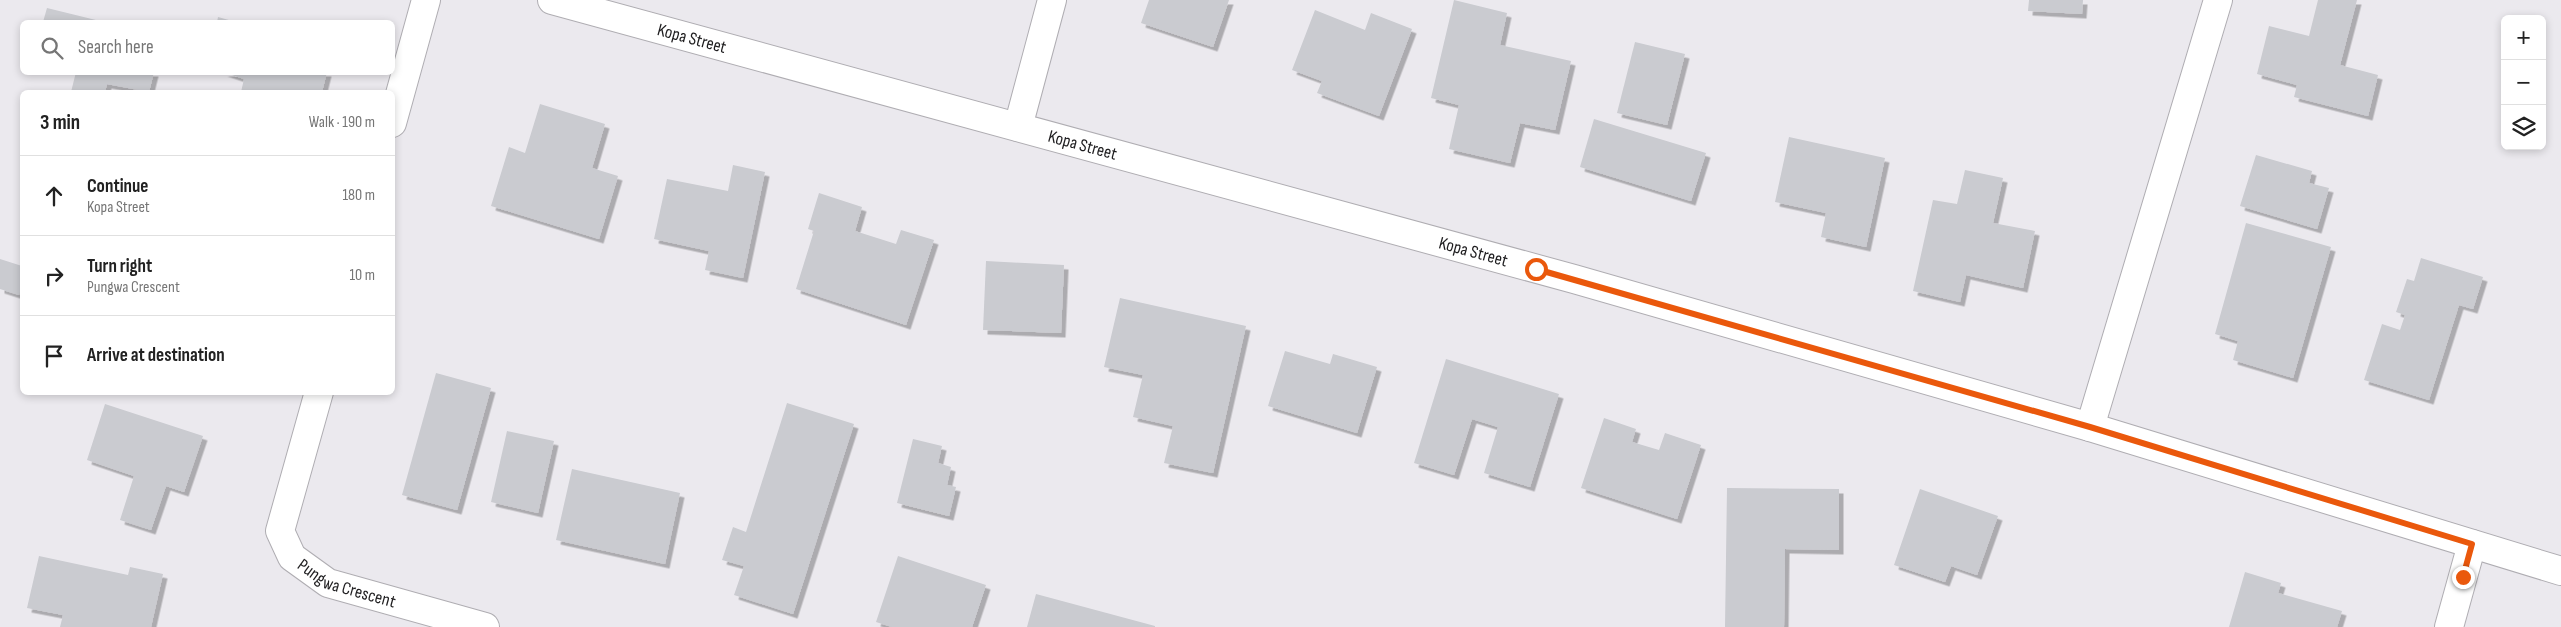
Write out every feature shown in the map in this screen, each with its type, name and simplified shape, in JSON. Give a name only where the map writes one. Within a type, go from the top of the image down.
[{"type":"street","points":[[395,112],[426,0]]},
{"type":"street","name":"Kopa Street","points":[[552,0],[1574,279],[2090,427],[2561,571]]},
{"type":"street","points":[[1018,128],[1052,0]]},
{"type":"street","points":[[2090,427],[2218,0]]},
{"type":"street","name":"Pungwa Crescent","points":[[317,395],[280,531],[292,557],[328,583],[485,627]]},
{"type":"street","points":[[2449,627],[2472,544]]},
{"type":"building","points":[[1149,0],[1229,0],[1213,47],[1141,23]]},
{"type":"building","points":[[1454,0],[1507,13],[1500,45],[1571,61],[1555,130],[1520,123],[1510,163],[1449,149],[1459,105],[1431,98]]},
{"type":"building","points":[[2029,0],[2083,0],[2082,14],[2028,11]]},
{"type":"building","points":[[2318,0],[2357,0],[2340,65],[2378,75],[2368,116],[2294,97],[2297,85],[2257,74],[2269,26],[2309,36]]},
{"type":"building","points":[[47,8],[96,20],[44,20]]},
{"type":"building","points":[[1315,10],[1365,30],[1371,13],[1412,29],[1379,116],[1317,93],[1322,81],[1292,70]]},
{"type":"building","points":[[218,17],[229,20],[217,20]]},
{"type":"building","points":[[1635,42],[1685,54],[1667,125],[1617,113]]},
{"type":"building","points":[[75,75],[153,75],[150,90],[138,90],[107,84],[106,90],[72,90]]},
{"type":"building","points":[[232,75],[326,75],[322,90],[241,90],[244,79]]},
{"type":"building","points":[[540,104],[605,124],[592,168],[618,176],[599,239],[491,206],[509,147],[525,153]]},
{"type":"building","points":[[1594,119],[1706,153],[1691,201],[1580,167]]},
{"type":"building","points":[[1789,137],[1885,158],[1866,247],[1821,237],[1826,213],[1775,202]]},
{"type":"building","points":[[2256,155],[2312,171],[2309,183],[2329,188],[2317,229],[2240,206]]},
{"type":"building","points":[[733,165],[765,172],[743,278],[705,270],[709,251],[654,239],[667,179],[728,191]]},
{"type":"building","points":[[1965,170],[2003,178],[1993,223],[2035,231],[2023,288],[1966,275],[1960,302],[1913,291],[1933,200],[1957,204]]},
{"type":"building","points":[[819,193],[862,207],[855,231],[896,244],[901,230],[934,240],[906,325],[796,289],[814,231],[808,229]]},
{"type":"building","points":[[2246,223],[2331,247],[2293,378],[2233,360],[2238,341],[2215,334]]},
{"type":"building","points":[[2421,258],[2483,277],[2473,309],[2459,305],[2429,400],[2364,380],[2382,324],[2400,330],[2405,315],[2396,312],[2407,279],[2414,281]]},
{"type":"building","points":[[0,259],[20,265],[19,295],[0,289]]},
{"type":"building","points":[[986,261],[1064,265],[1061,333],[983,330]]},
{"type":"building","points":[[1120,298],[1246,326],[1213,473],[1164,463],[1173,426],[1133,417],[1143,375],[1104,367]]},
{"type":"building","points":[[1285,351],[1330,364],[1333,354],[1377,367],[1357,433],[1268,406]]},
{"type":"building","points":[[1446,359],[1559,394],[1530,487],[1484,473],[1498,427],[1472,419],[1454,475],[1414,463]]},
{"type":"building","points":[[436,373],[491,388],[457,510],[402,495]]},
{"type":"building","points":[[787,403],[854,424],[793,614],[734,595],[744,566],[722,560],[733,527],[746,532]]},
{"type":"building","points":[[105,404],[203,436],[184,492],[166,486],[151,530],[120,520],[134,476],[87,460]]},
{"type":"building","points":[[1604,418],[1636,429],[1632,442],[1659,450],[1665,433],[1701,445],[1677,519],[1581,488]]},
{"type":"building","points":[[507,431],[554,441],[538,513],[491,502]]},
{"type":"building","points":[[913,439],[942,446],[938,463],[951,467],[947,485],[956,487],[949,516],[897,503]]},
{"type":"building","points":[[572,469],[680,493],[665,564],[556,540]]},
{"type":"building","points":[[1727,488],[1839,489],[1839,550],[1785,549],[1784,627],[1725,627]]},
{"type":"building","points":[[1920,489],[1998,516],[1977,575],[1951,566],[1945,582],[1894,565]]},
{"type":"building","points":[[39,556],[128,575],[130,567],[163,574],[151,627],[60,627],[63,615],[27,608]]},
{"type":"building","points":[[898,556],[986,585],[972,627],[892,627],[876,622]]},
{"type":"building","points":[[2245,572],[2281,583],[2278,593],[2342,611],[2337,627],[2229,627]]},
{"type":"building","points":[[1036,594],[1155,626],[1155,627],[1027,627]]},
{"type":"route","points":[[1536,269],[2090,427],[2472,544],[2463,577]]}]
